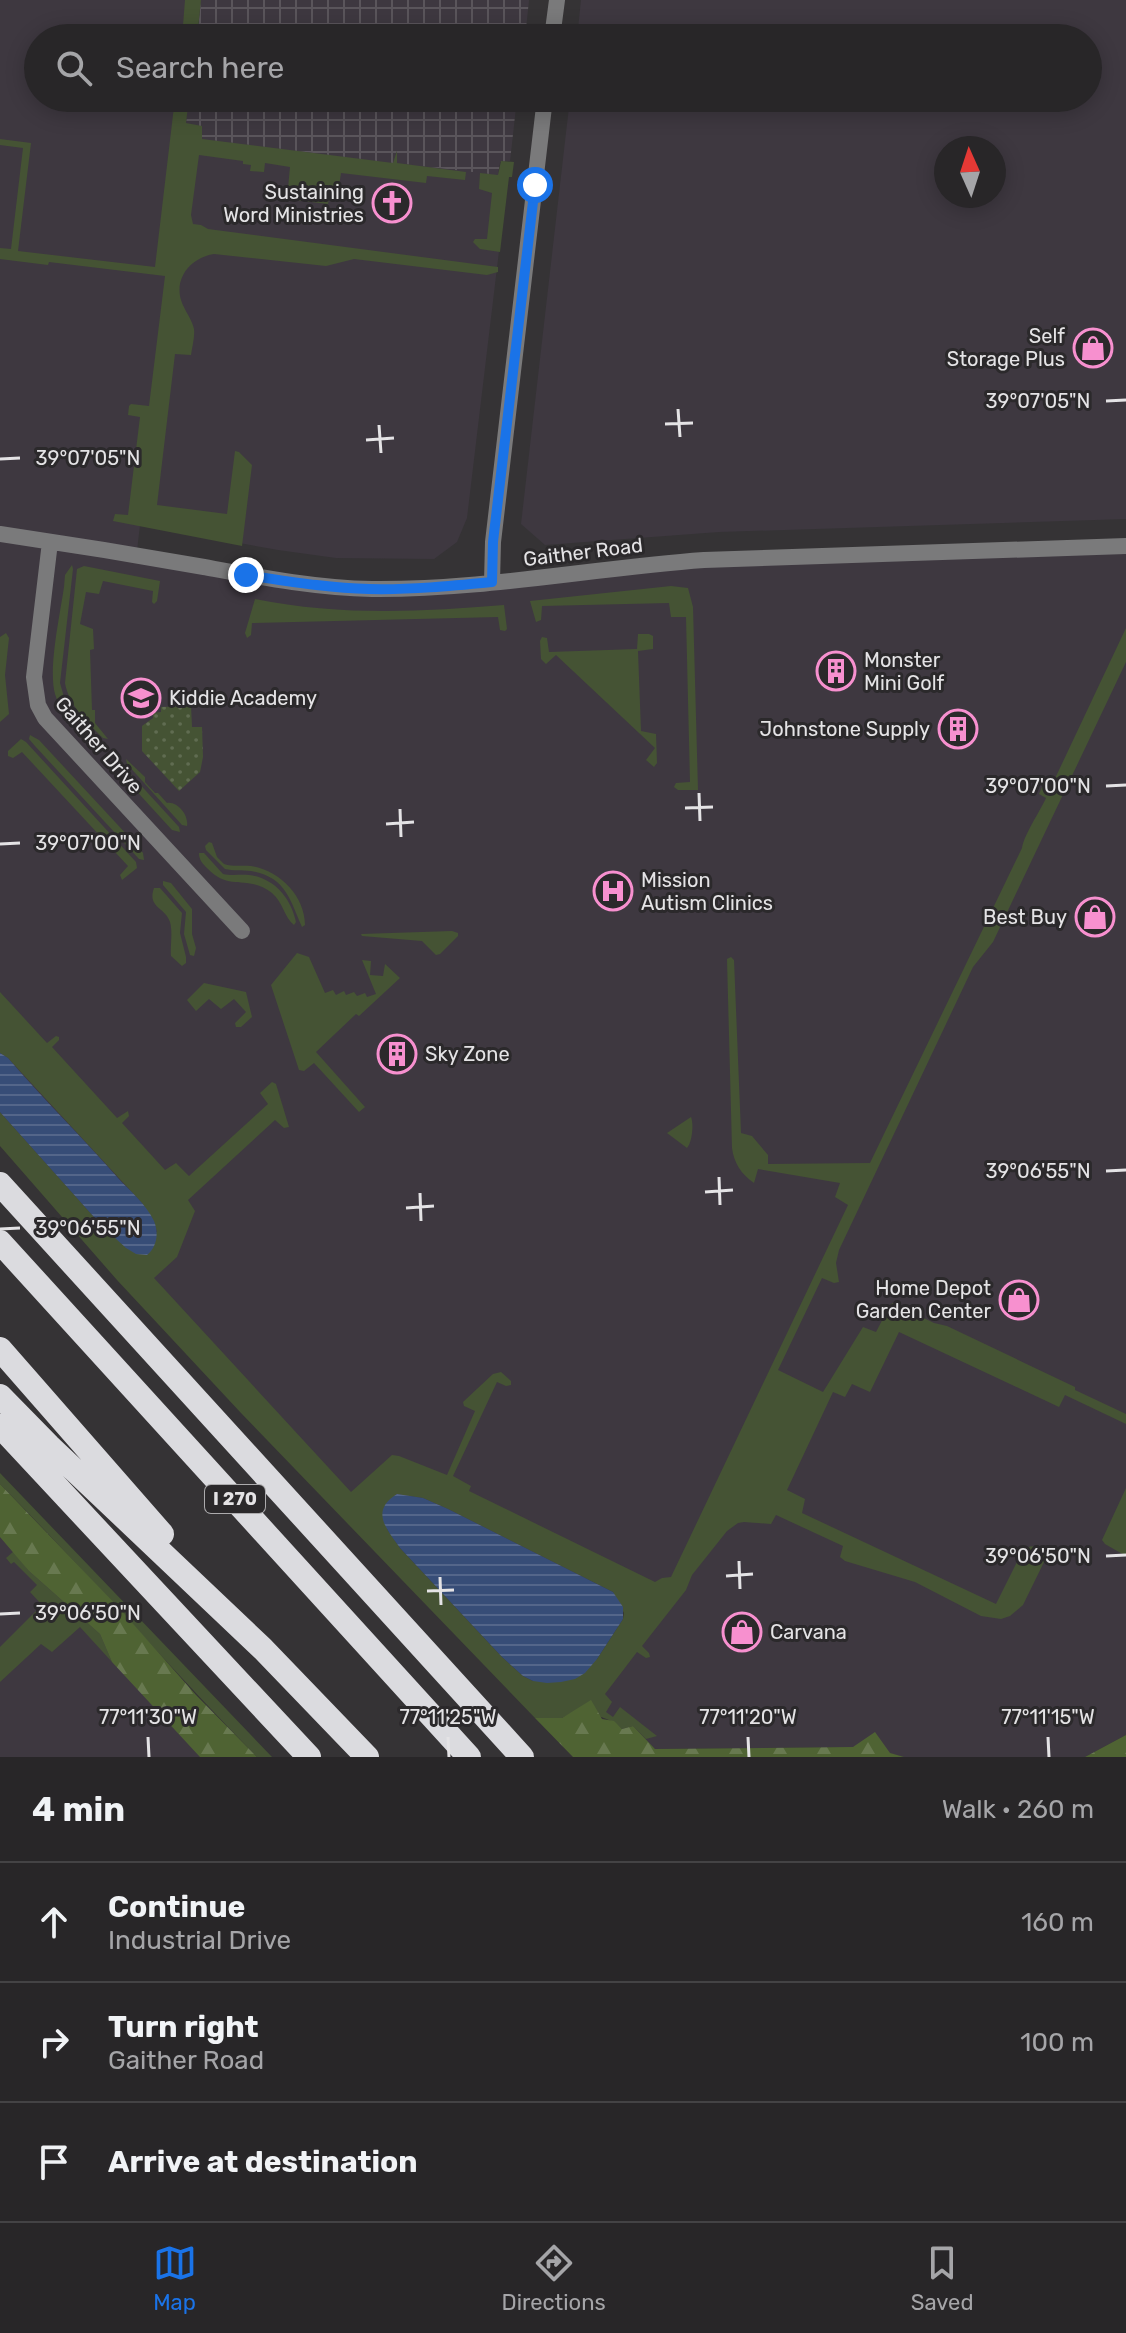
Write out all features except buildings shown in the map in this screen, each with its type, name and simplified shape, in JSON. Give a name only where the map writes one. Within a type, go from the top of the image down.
[{"type":"highway","name":"I 270","points":[[0,1184],[522,1757]]},
{"type":"highway","name":"I 270","points":[[0,1242],[469,1757]]},
{"type":"highway","points":[[0,1349],[263,1649]]},
{"type":"highway","points":[[0,1396],[263,1649],[367,1757]]},
{"type":"highway","points":[[0,1426],[309,1757]]},
{"type":"highway","points":[[464,1694],[534,1757]]},
{"type":"street","points":[[554,24],[557,0]]},
{"type":"street","points":[[492,582],[493,542],[543,112]]},
{"type":"street","name":"Gaither Road","points":[[0,534],[325,586],[370,589],[492,582],[704,560],[1126,546]]},
{"type":"street","name":"Gaither Drive","points":[[50,542],[34,677],[38,705],[45,718],[242,931]]},
{"type":"shaded area","points":[[0,0],[194,0],[191,24],[24,24],[24,112],[241,112],[508,176],[467,518],[457,542],[434,559],[336,558],[140,525],[136,560],[324,590],[638,569],[1126,549],[1126,1735],[1085,1757],[904,1757],[864,1747],[655,1749],[633,1726],[607,1716],[594,1700],[666,1599],[345,1516],[0,1143]]},
{"type":"shaded area","points":[[201,0],[529,0],[526,24],[198,24]]},
{"type":"shaded area","points":[[581,0],[1126,0],[1126,519],[719,532],[545,545],[521,524],[568,112],[1102,112],[1102,24],[578,24]]},
{"type":"shaded area","points":[[187,112],[515,112],[510,161],[500,162],[498,175],[396,163],[397,151],[393,163],[202,139],[186,123]]},
{"type":"shaded area","points":[[0,1523],[222,1757],[0,1757]]},
{"type":"green space","points":[[185,0],[201,0],[198,24],[183,24]]},
{"type":"green space","points":[[173,112],[187,112],[186,123],[202,126],[202,139],[393,163],[397,151],[397,163],[466,172],[465,180],[427,176],[426,183],[341,173],[338,193],[330,192],[328,204],[287,199],[290,167],[265,163],[264,172],[250,171],[251,165],[243,164],[243,161],[199,155],[191,215],[193,224],[208,229],[498,267],[498,272],[487,275],[354,259],[326,266],[214,254],[199,259],[187,269],[180,283],[180,291],[182,304],[193,325],[194,339],[191,355],[175,354],[157,505],[227,514],[235,451],[239,452],[252,465],[242,546],[113,521],[115,514],[128,515],[140,417],[128,415],[129,406],[149,406],[165,276],[0,259],[0,248],[11,249],[23,148],[0,145],[0,139],[31,143],[18,251],[155,267]]},
{"type":"green space","points":[[501,161],[514,162],[512,177],[509,177],[500,252],[480,249],[473,242],[475,239],[487,239],[492,193],[479,189],[480,173],[498,175]]},
{"type":"green space","points":[[72,565],[60,683],[64,697],[100,741],[99,746],[86,738],[64,711],[53,683],[65,575]]},
{"type":"green space","points":[[84,566],[160,581],[154,604],[153,591],[103,581],[99,594],[86,592],[80,624],[93,629],[94,649],[90,650],[92,710],[95,710],[95,723],[108,739],[103,738],[80,713],[70,699],[65,683],[77,569]]},
{"type":"green space","points":[[671,586],[688,588],[693,607],[698,790],[678,790],[674,787],[676,783],[690,782],[686,617],[671,617],[669,603],[542,606],[541,620],[536,622],[530,601]]},
{"type":"green space","points":[[255,599],[317,608],[380,611],[504,605],[507,629],[500,630],[498,617],[252,623],[251,635],[247,638],[245,633]]},
{"type":"green space","points":[[1126,628],[1126,662],[993,942],[973,967],[839,1250],[836,1263],[839,1282],[822,1278],[778,1370],[823,1392],[863,1327],[876,1332],[893,1303],[947,1326],[1126,1414],[1126,1424],[1065,1395],[1059,1407],[899,1332],[870,1392],[852,1384],[845,1397],[833,1392],[787,1490],[805,1499],[802,1513],[996,1604],[1023,1550],[1039,1547],[1046,1554],[1045,1560],[1023,1605],[1010,1616],[1001,1619],[981,1616],[915,1582],[845,1561],[840,1557],[843,1546],[776,1515],[771,1524],[738,1523],[727,1531],[692,1575],[686,1590],[642,1646],[650,1657],[637,1652],[605,1694],[612,1702],[606,1712],[613,1717],[620,1707],[657,1736],[646,1739],[633,1726],[622,1729],[608,1719],[579,1709],[562,1718],[535,1718],[241,1413],[117,1280],[0,1146],[0,1112],[102,1226],[157,1232],[142,1203],[0,1053],[0,992],[47,1043],[59,1037],[52,1047],[117,1118],[128,1111],[129,1116],[122,1123],[165,1170],[176,1163],[189,1176],[268,1104],[260,1093],[272,1082],[276,1084],[289,1127],[284,1128],[275,1120],[188,1200],[195,1211],[177,1257],[154,1278],[351,1492],[392,1455],[447,1475],[475,1411],[464,1406],[463,1402],[493,1374],[501,1372],[511,1381],[511,1385],[497,1382],[453,1476],[471,1486],[469,1491],[655,1582],[671,1577],[848,1205],[835,1197],[840,1183],[758,1169],[754,1183],[736,1163],[732,1148],[727,959],[731,957],[734,960],[741,1133],[752,1136],[768,1155],[768,1164],[870,1163],[1046,798],[1039,794],[1042,787],[1051,787]],"holes":[[[396,1494],[423,1498],[613,1592],[624,1613],[623,1619],[597,1659],[533,1681],[502,1657],[400,1548],[387,1529]]]},
{"type":"green space","points":[[6,633],[9,638],[5,675],[9,714],[0,722],[0,637]]},
{"type":"green space","points":[[638,634],[653,636],[653,649],[638,651],[641,731],[656,734],[657,763],[654,767],[646,760],[655,748],[556,655],[546,664],[541,659],[542,637],[547,638],[549,652],[637,649]]},
{"type":"green space","points":[[191,706],[192,727],[202,727],[203,757],[200,772],[179,791],[142,751],[142,726],[153,718],[153,713],[161,712],[161,707]]},
{"type":"green space","points":[[30,735],[39,740],[129,837],[143,853],[144,860],[139,859],[35,746],[29,739]]},
{"type":"green space","points":[[21,739],[136,862],[137,868],[122,880],[120,875],[128,866],[22,752],[13,758],[8,756],[8,751]]},
{"type":"green space","points":[[126,759],[145,777],[145,782],[155,793],[182,810],[187,826],[182,825],[127,764]]},
{"type":"green space","points":[[119,766],[124,767],[179,827],[180,832],[172,830],[120,773]]},
{"type":"green space","points":[[209,842],[224,864],[261,868],[280,879],[300,904],[305,925],[302,927],[290,899],[279,884],[263,874],[225,869],[206,850]]},
{"type":"green space","points":[[199,853],[204,853],[223,874],[249,875],[274,885],[290,905],[296,922],[294,925],[272,893],[255,884],[232,882],[216,876],[203,863]]},
{"type":"green space","points":[[163,881],[171,883],[192,909],[194,956],[190,955],[184,934],[186,912]]},
{"type":"green space","points":[[154,888],[160,888],[182,913],[180,933],[186,963],[182,966],[171,956],[170,922],[153,900]]},
{"type":"green space","points":[[452,931],[458,936],[436,955],[422,941],[361,934]]},
{"type":"green space","points":[[297,953],[309,957],[325,993],[333,990],[336,995],[344,991],[346,995],[354,992],[357,996],[365,993],[367,997],[376,994],[362,960],[371,961],[370,975],[383,976],[385,964],[400,978],[316,1052],[365,1107],[359,1112],[314,1063],[304,1071],[299,1070],[271,985]]},
{"type":"green space","points":[[204,983],[246,992],[252,1017],[241,1027],[236,1027],[235,1023],[246,1012],[234,999],[221,1009],[209,999],[196,1011],[187,1000]]},
{"type":"green space","points":[[691,1117],[692,1133],[687,1148],[667,1133]]},
{"type":"green space","points":[[0,1473],[272,1757],[257,1757],[0,1484]]},
{"type":"green space","points":[[0,1484],[257,1757],[200,1757],[112,1662],[100,1634],[29,1571],[0,1537]]},
{"type":"green space","points":[[1126,1488],[1126,1556],[1102,1540]]},
{"type":"green space","points":[[14,1551],[29,1571],[100,1634],[112,1662],[80,1627],[52,1652],[41,1644],[0,1682],[0,1647],[42,1605],[30,1592],[37,1585],[6,1558]]},
{"type":"green space","points":[[591,1700],[602,1719],[614,1721],[622,1729],[633,1726],[655,1749],[853,1747],[875,1732],[890,1753],[904,1757],[573,1757],[535,1718],[562,1718]]},
{"type":"green space","points":[[1126,1735],[1126,1757],[1085,1757]]},
{"type":"water","points":[[0,1053],[147,1209],[157,1235],[147,1255],[136,1254],[126,1248],[102,1226],[0,1112]]},
{"type":"water","points":[[397,1494],[423,1498],[448,1509],[613,1592],[623,1607],[623,1619],[585,1673],[561,1682],[533,1681],[502,1657],[390,1534],[382,1513],[389,1500]]},
{"type":"place","name":"Sustaining Word Ministries","points":[[392,203]]},
{"type":"place","name":"Self Storage Plus","points":[[1093,348]]},
{"type":"place","name":"Monster Mini Golf","points":[[836,671]]},
{"type":"place","name":"Kiddie Academy","points":[[141,698]]},
{"type":"place","name":"Johnstone Supply","points":[[958,729]]},
{"type":"place","name":"Mission Autism Clinics","points":[[613,891]]},
{"type":"place","name":"Best Buy","points":[[1095,917]]},
{"type":"place","name":"Sky Zone","points":[[397,1054]]},
{"type":"place","name":"Home Depot Garden Center","points":[[1019,1300]]},
{"type":"place","name":"Carvana","points":[[742,1632]]},
{"type":"route","points":[[246,575],[370,589],[492,582],[493,542],[535,185]]}]
